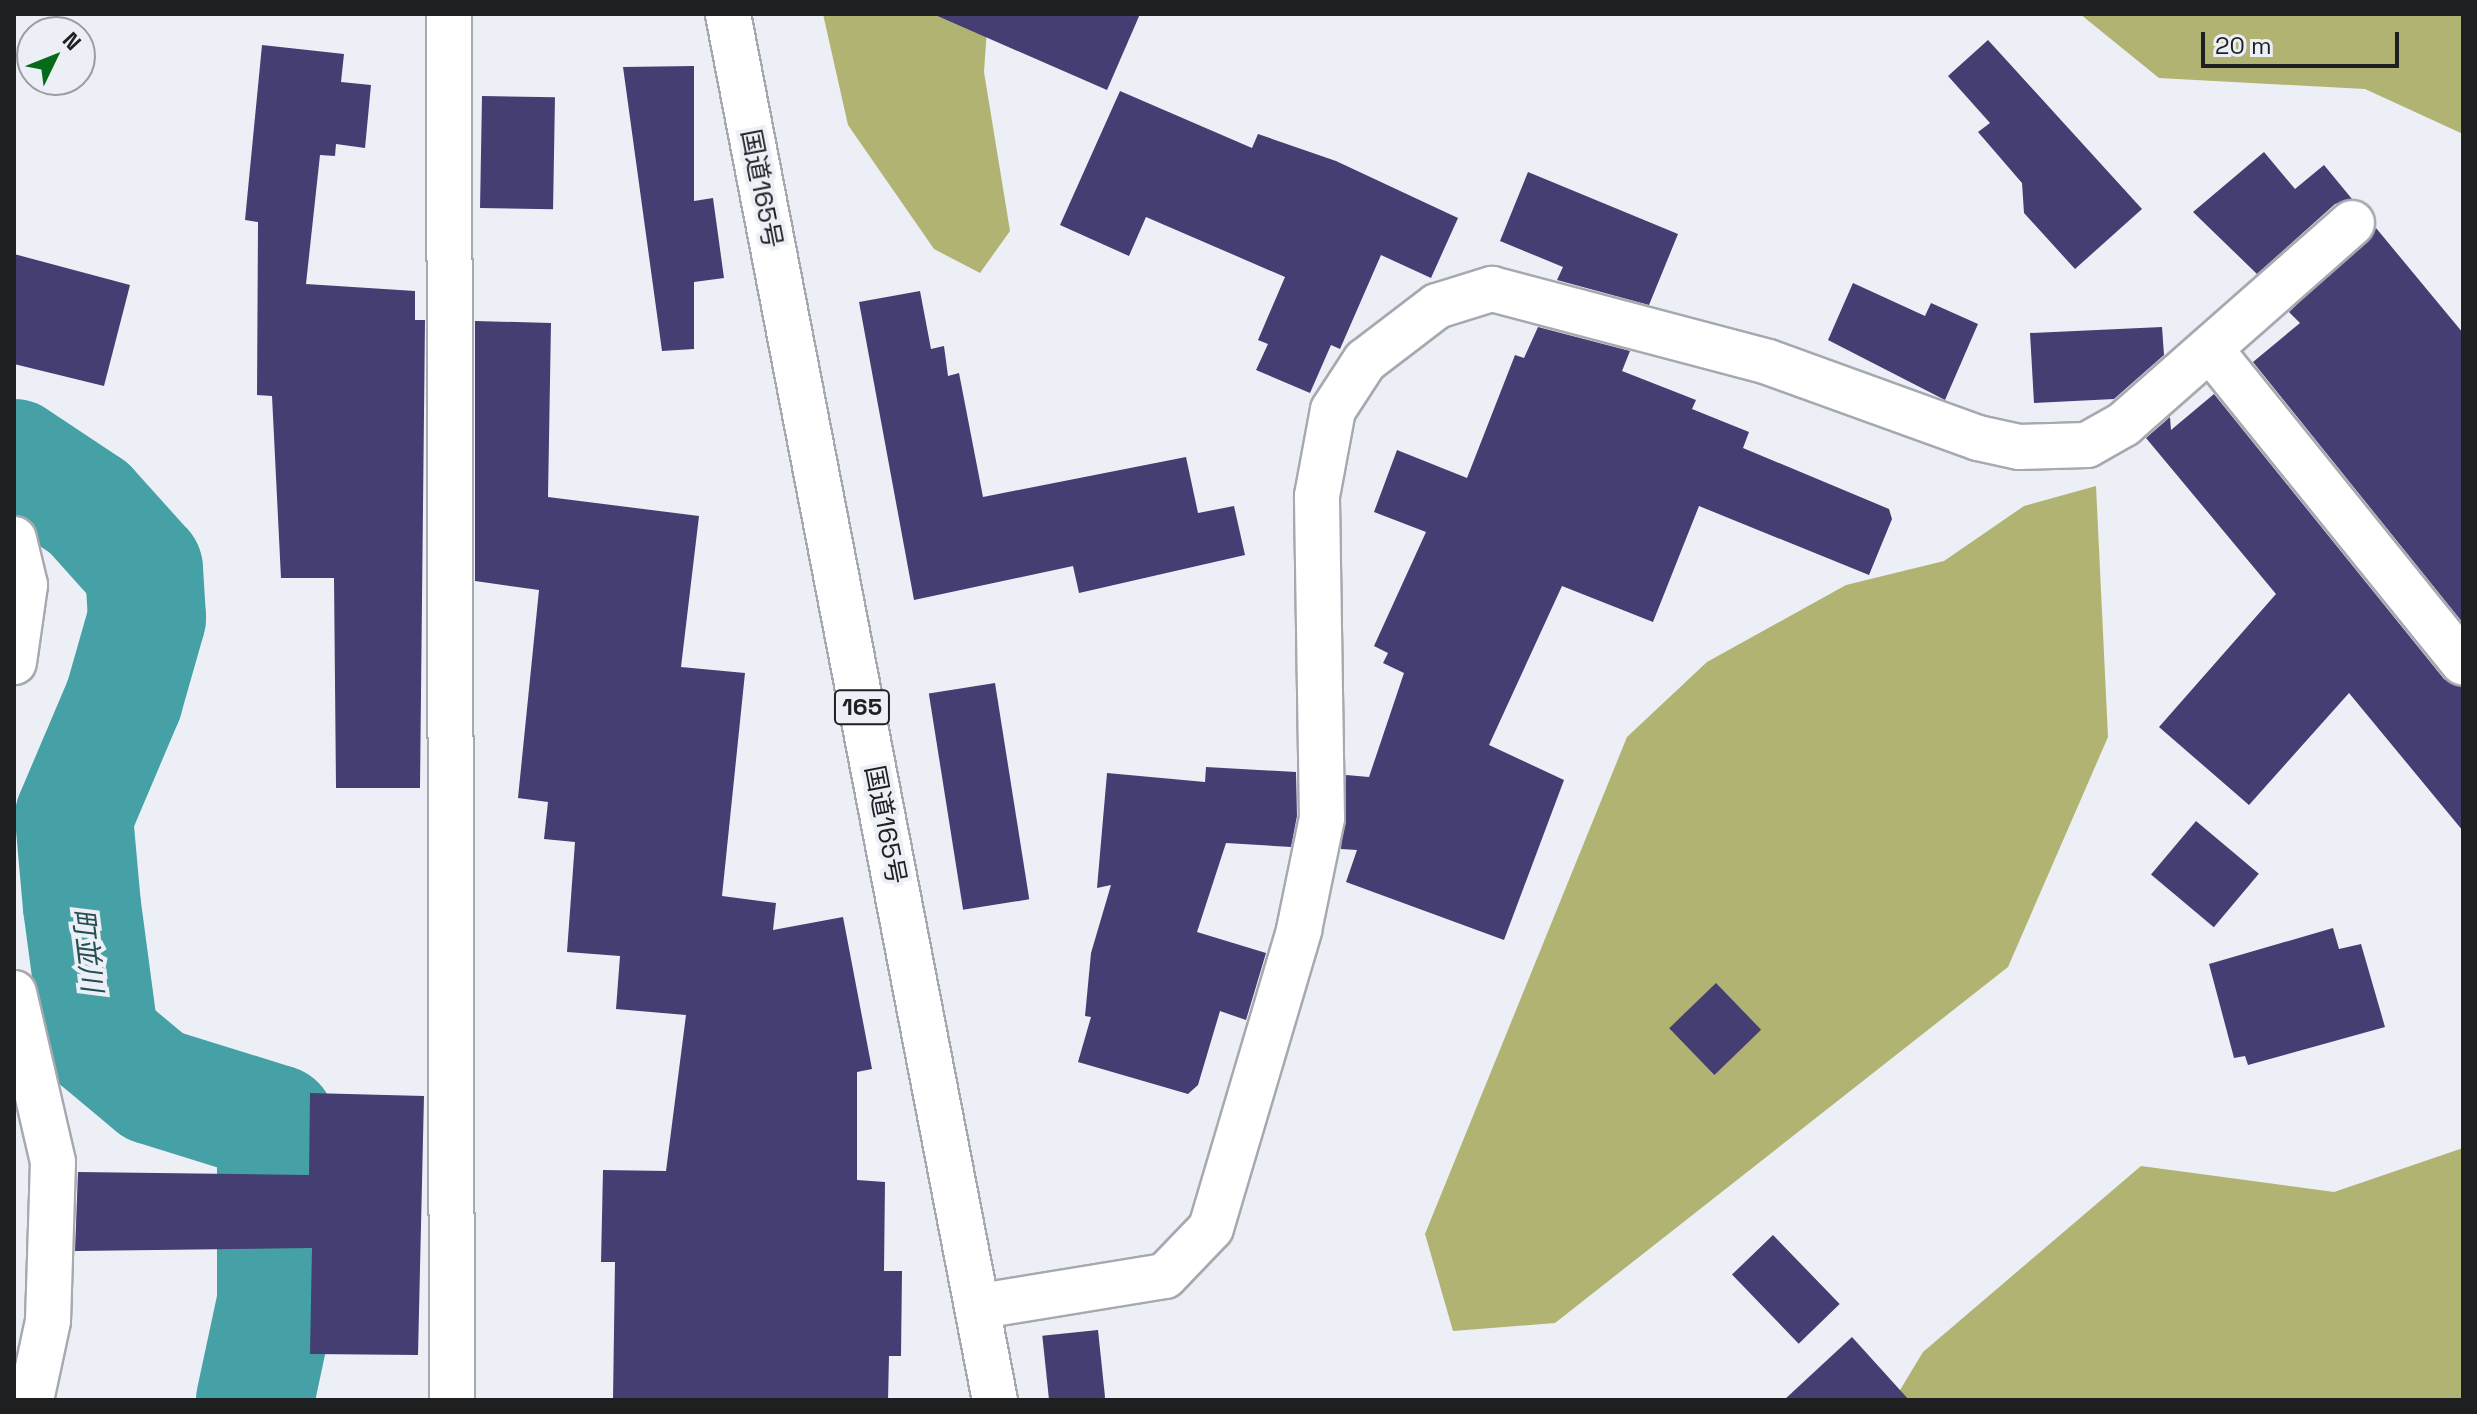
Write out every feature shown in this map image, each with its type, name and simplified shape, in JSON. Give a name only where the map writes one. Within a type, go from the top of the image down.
[{"type":"main road","points":[[449,14],[452,1400]]},
{"type":"main road","name":"国道165号","points":[[728,14],[981,1306],[995,1400]]},
{"type":"main road","points":[[981,1306],[1165,1276],[1211,1228],[1299,930],[1322,818],[1317,496],[1333,410],[1365,361],[1437,306],[1492,289],[1768,362],[2019,447],[2087,445],[2124,424],[2352,223]]},
{"type":"main road","points":[[2210,349],[2462,661]]},
{"type":"main road","points":[[14,539],[25,585],[14,662]]},
{"type":"main road","points":[[14,993],[53,1162],[48,1321],[31,1400]]},
{"type":"green space","points":[[823,14],[988,14],[984,72],[1010,231],[980,273],[934,249],[848,125]]},
{"type":"green space","points":[[2080,14],[2463,14],[2463,134],[2365,89],[2159,78]]},
{"type":"green space","points":[[2096,486],[2108,737],[2008,967],[1555,1323],[1453,1331],[1425,1234],[1627,737],[1707,662],[1846,585],[1944,561],[2024,506]]},
{"type":"green space","points":[[2463,1148],[2463,1400],[1894,1400],[1923,1352],[2141,1166],[2334,1192]]},
{"type":"building","points":[[933,14],[1140,14],[1107,90]]},
{"type":"building","points":[[1988,40],[2142,209],[2075,269],[2024,213],[2022,183],[1978,132],[1990,123],[1948,76]]},
{"type":"building","points":[[262,45],[344,54],[341,82],[371,85],[365,148],[336,144],[335,156],[320,155],[306,284],[415,291],[415,320],[425,320],[420,788],[336,788],[334,578],[281,578],[272,396],[257,395],[258,222],[245,220]]},
{"type":"building","points":[[694,66],[694,201],[713,198],[724,278],[694,282],[694,349],[662,351],[623,67]]},
{"type":"building","points":[[1120,91],[1252,148],[1258,134],[1336,161],[1458,218],[1431,278],[1381,255],[1340,349],[1331,345],[1310,393],[1256,370],[1268,344],[1258,340],[1285,277],[1146,217],[1129,256],[1060,225]]},
{"type":"building","points":[[482,96],[555,97],[553,209],[480,208]]},
{"type":"building","points":[[2264,152],[2295,189],[2324,165],[2352,199],[2335,204],[2257,274],[2193,212]]},
{"type":"building","points":[[1528,172],[1678,234],[1649,305],[1557,280],[1563,267],[1500,241]]},
{"type":"building","points":[[2376,228],[2463,333],[2463,623],[2253,362],[2300,323],[2289,312]]},
{"type":"building","points":[[14,254],[130,285],[104,386],[14,364]]},
{"type":"building","points":[[1853,283],[1925,316],[1931,303],[1978,324],[1945,400],[1828,340]]},
{"type":"building","points":[[920,291],[931,349],[944,346],[948,376],[959,373],[983,497],[1186,457],[1198,513],[1234,506],[1245,555],[1079,593],[1073,566],[914,600],[859,302]]},
{"type":"building","points":[[475,321],[551,323],[548,497],[699,516],[681,667],[745,673],[722,896],[776,903],[773,930],[843,917],[872,1069],[857,1072],[857,1180],[885,1182],[884,1271],[902,1271],[901,1356],[889,1356],[888,1400],[613,1400],[615,1262],[601,1262],[603,1170],[666,1171],[686,1015],[616,1009],[620,956],[567,952],[575,842],[544,839],[548,802],[518,798],[539,590],[475,581]]},
{"type":"building","points":[[1538,327],[1630,351],[1622,371],[1696,400],[1692,409],[1749,432],[1743,448],[1889,509],[1892,519],[1869,575],[1699,506],[1653,622],[1562,586],[1489,745],[1564,780],[1504,940],[1346,882],[1357,850],[1341,849],[1346,775],[1369,777],[1404,673],[1383,663],[1388,653],[1374,646],[1426,532],[1374,512],[1397,450],[1467,478],[1515,355],[1524,358]]},
{"type":"building","points":[[2162,327],[2164,355],[2114,399],[2034,403],[2030,333]]},
{"type":"building","points":[[2214,394],[2444,679],[2463,687],[2463,831],[2349,693],[2249,805],[2159,727],[2276,594],[2146,438],[2170,417],[2171,430]]},
{"type":"building","points":[[995,683],[1029,899],[963,910],[929,693]]},
{"type":"building","points":[[1206,767],[1296,772],[1297,816],[1291,847],[1226,843],[1197,932],[1266,953],[1246,1020],[1220,1011],[1198,1085],[1188,1094],[1078,1062],[1091,1017],[1085,1016],[1091,953],[1111,885],[1097,888],[1107,773],[1205,782]]},
{"type":"building","points":[[2196,821],[2259,874],[2214,927],[2151,875]]},
{"type":"building","points":[[2333,928],[2339,949],[2361,944],[2385,1027],[2248,1065],[2245,1056],[2234,1058],[2209,964]]},
{"type":"building","points":[[1716,983],[1761,1030],[1714,1075],[1669,1028]]},
{"type":"building","points":[[310,1093],[424,1096],[418,1355],[310,1354],[312,1248],[75,1251],[78,1172],[309,1175]]},
{"type":"building","points":[[1773,1235],[1840,1304],[1799,1344],[1732,1275]]},
{"type":"building","points":[[1098,1330],[1105,1398],[1049,1400],[1042,1336]]},
{"type":"building","points":[[1852,1337],[1909,1400],[1784,1400]]},
{"type":"waterway","name":"町並川","points":[[14,458],[89,508],[144,569],[147,618],[124,699],[74,817],[100,1041],[154,1086],[276,1124],[276,1302],[255,1400]]}]
